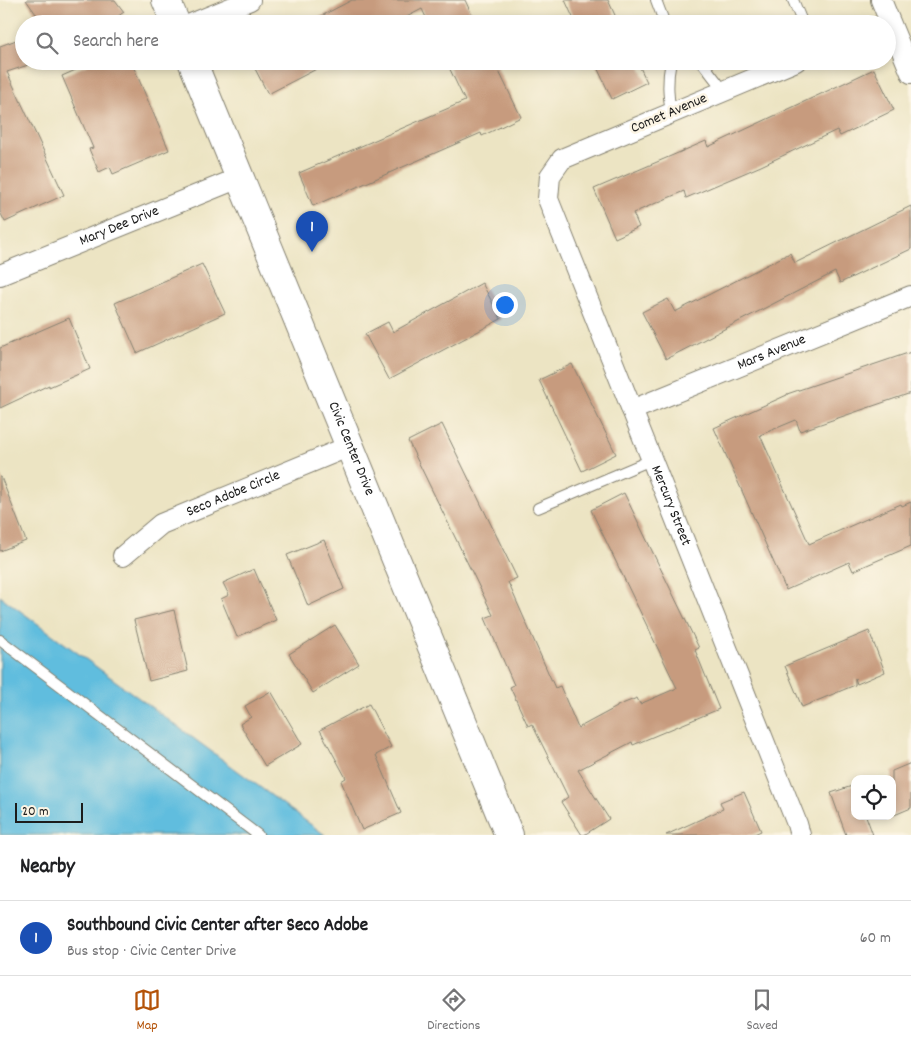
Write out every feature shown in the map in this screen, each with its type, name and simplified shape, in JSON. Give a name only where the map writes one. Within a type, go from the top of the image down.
[{"type":"street","points":[[166,0],[172,15]]},
{"type":"street","points":[[213,15],[250,0]]},
{"type":"street","points":[[881,0],[886,15]]},
{"type":"street","points":[[896,40],[911,73]]},
{"type":"street","name":"Civic Center Drive","points":[[196,70],[509,835]]},
{"type":"street","name":"Comet Avenue","points":[[550,176],[562,159],[774,70]]},
{"type":"street","name":"Mercury Street","points":[[550,176],[548,199],[800,835]]},
{"type":"street","name":"Mary Dee Drive","points":[[0,275],[239,178]]},
{"type":"street","name":"Mars Avenue","points":[[632,410],[911,296]]},
{"type":"street","name":"Seco Adobe Circle","points":[[123,556],[161,524],[350,446]]},
{"type":"lane","points":[[656,0],[662,15]]},
{"type":"lane","points":[[793,0],[799,15]]},
{"type":"lane","points":[[669,70],[667,91],[670,114]]},
{"type":"lane","points":[[708,70],[724,91]]},
{"type":"lane","points":[[538,508],[652,460]]},
{"type":"lane","points":[[0,640],[258,835]]},
{"type":"water","points":[[0,596],[325,835],[0,835]]},
{"type":"building","points":[[26,0],[115,0],[124,12],[120,15],[37,15]]},
{"type":"building","points":[[352,0],[465,0],[472,15],[425,15],[422,9],[410,15],[323,15]]},
{"type":"building","points":[[565,0],[608,0],[615,15],[572,15]]},
{"type":"building","points":[[15,40],[15,69],[7,72],[64,195],[5,222],[0,212],[0,46]]},
{"type":"building","points":[[76,70],[135,70],[169,150],[113,174],[110,167],[99,172],[89,149],[93,148],[62,76]]},
{"type":"building","points":[[256,70],[315,70],[268,94]]},
{"type":"building","points":[[450,70],[498,70],[521,117],[482,136],[481,133],[313,206],[299,173],[465,101]]},
{"type":"building","points":[[598,70],[641,70],[647,82],[612,99]]},
{"type":"building","points":[[872,70],[874,70],[894,110],[840,136],[837,130],[761,166],[686,198],[684,191],[633,213],[639,227],[615,238],[594,189],[706,141],[708,147]]},
{"type":"building","points":[[911,206],[911,249],[840,283],[835,272],[666,359],[642,312],[668,299],[675,312],[790,253],[795,263]]},
{"type":"building","points":[[202,264],[225,313],[137,353],[115,303]]},
{"type":"building","points":[[482,283],[501,319],[389,379],[365,334],[388,322],[393,332]]},
{"type":"building","points":[[69,318],[90,369],[49,387],[49,385],[0,408],[0,348]]},
{"type":"building","points":[[911,352],[911,393],[800,431],[796,420],[760,435],[809,544],[901,504],[902,506],[911,502],[911,546],[853,571],[849,562],[786,590],[714,428],[787,394]]},
{"type":"building","points":[[572,364],[616,454],[582,471],[539,380]]},
{"type":"building","points":[[442,424],[517,578],[508,582],[555,688],[560,686],[578,728],[617,706],[637,698],[640,704],[677,688],[591,510],[624,493],[699,648],[695,650],[719,709],[633,745],[632,742],[578,770],[609,819],[584,835],[582,835],[561,802],[568,797],[532,724],[528,726],[510,687],[514,685],[485,618],[493,615],[408,441]]},
{"type":"building","points":[[0,477],[26,541],[0,551]]},
{"type":"building","points":[[324,540],[344,589],[308,606],[287,555]]},
{"type":"building","points":[[254,569],[276,620],[237,637],[221,599],[229,595],[223,583]]},
{"type":"building","points":[[174,610],[188,671],[149,681],[134,620]]},
{"type":"building","points":[[335,625],[359,664],[313,693],[289,654]]},
{"type":"building","points":[[869,631],[885,672],[857,684],[855,678],[855,685],[802,707],[785,666]]},
{"type":"building","points":[[271,691],[302,744],[265,766],[240,724],[251,717],[245,706]]},
{"type":"building","points":[[369,704],[391,747],[376,755],[401,813],[362,830],[341,781],[346,778],[320,730]]},
{"type":"building","points":[[911,763],[911,808],[896,814],[896,775],[892,775],[892,771]]},
{"type":"building","points":[[851,786],[851,820],[867,820],[873,835],[846,835],[831,793]]},
{"type":"building","points":[[744,792],[761,831],[752,835],[666,835],[723,809],[720,802]]},
{"type":"place","name":"Southbound Civic Center after Seco Adobe","points":[[312,252]]}]
